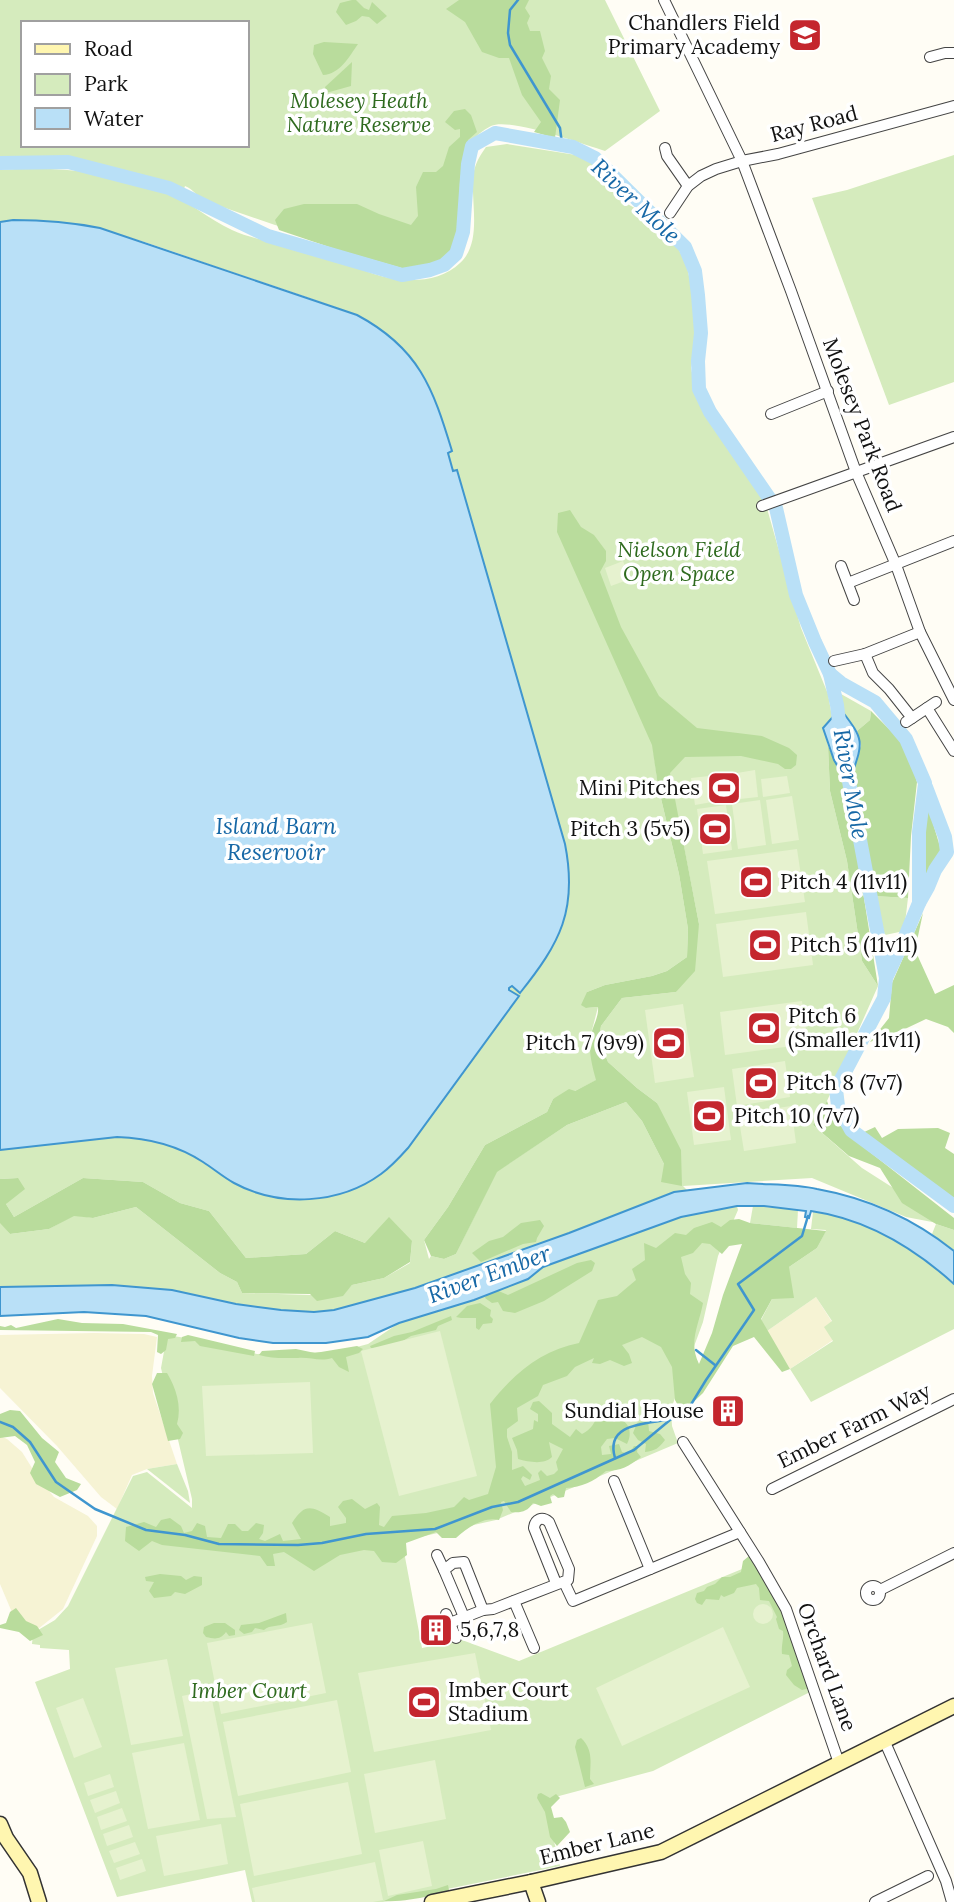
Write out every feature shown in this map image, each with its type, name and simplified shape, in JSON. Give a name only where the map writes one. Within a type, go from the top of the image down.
[{"type":"main road","name":"Orchard Lane","points":[[839,1763],[954,1706]]},
{"type":"main road","name":"Ember Lane","points":[[432,1902],[661,1852],[839,1763]]},
{"type":"main road","points":[[0,1824],[6,1838],[30,1873],[39,1902]]},
{"type":"main road","points":[[531,1882],[538,1902]]},
{"type":"street","name":"Molesey Park Road","points":[[664,0],[742,161],[856,472],[896,565],[920,632],[954,700]]},
{"type":"street","points":[[930,57],[954,53]]},
{"type":"street","name":"Ray Road","points":[[670,214],[688,186],[708,172],[954,106]]},
{"type":"street","points":[[665,148],[667,156],[688,186]]},
{"type":"street","points":[[771,414],[828,391]]},
{"type":"street","points":[[764,506],[954,437]]},
{"type":"street","points":[[848,583],[954,541]]},
{"type":"street","points":[[841,566],[855,600]]},
{"type":"street","points":[[834,661],[865,654],[920,632]]},
{"type":"street","points":[[865,654],[873,673],[890,689],[909,720],[932,705],[954,751]]},
{"type":"street","name":"Ember Farm Way","points":[[772,1489],[954,1399]]},
{"type":"street","name":"Orchard Lane","points":[[683,1442],[786,1609],[839,1763]]},
{"type":"street","points":[[614,1481],[650,1569]]},
{"type":"street","points":[[456,1638],[448,1619],[493,1609],[514,1601],[560,1583],[568,1580],[569,1569],[550,1522],[540,1519],[534,1528],[560,1583],[573,1601],[740,1532]]},
{"type":"street","points":[[459,1550],[483,1610]]},
{"type":"street","points":[[880,1590],[954,1553]]},
{"type":"street","points":[[438,1555],[464,1617]]},
{"type":"street","points":[[444,1570],[453,1563],[464,1562]]},
{"type":"street","points":[[514,1601],[534,1648]]},
{"type":"street","points":[[884,1740],[953,1902]]},
{"type":"street","points":[[875,1902],[928,1876],[938,1862]]},
{"type":"street","points":[[928,1876],[946,1881]]},
{"type":"shaded area","points":[[816,1297],[832,1322],[833,1340],[790,1369],[767,1331]]},
{"type":"shaded area","points":[[144,1334],[157,1337],[152,1376],[153,1393],[177,1464],[147,1469],[132,1475],[117,1509],[101,1497],[57,1446],[0,1388],[0,1335]]},
{"type":"shaded area","points":[[0,1436],[22,1452],[54,1497],[88,1516],[97,1526],[97,1536],[63,1609],[33,1633],[7,1628],[11,1610],[0,1584]]},
{"type":"green space","name":"Molesey Heath Nature Reserve","points":[[0,0],[605,0],[660,111],[605,151],[546,132],[513,125],[500,124],[485,129],[470,144],[459,167],[448,236],[329,240],[205,201],[185,186],[184,189],[131,172],[63,159],[0,161]]},
{"type":"green space","points":[[352,0],[369,10],[372,2],[387,16],[377,24],[369,17],[362,16],[346,25],[336,12],[340,3]]},
{"type":"green space","points":[[459,0],[529,0],[525,8],[530,16],[527,23],[530,31],[540,31],[545,51],[542,58],[551,76],[549,89],[560,100],[555,138],[534,132],[541,122],[522,95],[509,58],[499,58],[482,52],[465,22],[446,9]]},
{"type":"green space","points":[[324,42],[358,44],[339,68],[323,75],[313,54],[314,45]]},
{"type":"green space","points":[[352,62],[351,86],[326,93],[325,87]]},
{"type":"green space","points":[[465,109],[471,115],[477,132],[468,140],[460,180],[459,229],[450,255],[431,266],[405,269],[279,230],[275,220],[284,209],[304,204],[357,204],[411,225],[418,216],[416,187],[423,172],[436,172],[443,166],[449,147],[460,137],[460,129],[455,130],[445,122],[454,111]]},
{"type":"green space","name":"Nielson Field Open Space","points":[[507,144],[576,155],[589,160],[624,202],[647,215],[678,248],[687,267],[696,328],[691,368],[698,402],[766,505],[801,628],[828,694],[832,717],[824,728],[828,746],[830,791],[847,861],[862,961],[878,986],[827,1101],[813,1125],[862,1168],[953,1226],[906,1217],[812,1178],[683,1186],[687,1190],[670,1193],[569,1233],[415,1288],[334,1310],[281,1310],[236,1304],[172,1290],[112,1285],[0,1287],[0,1222],[10,1234],[49,1229],[74,1215],[93,1218],[136,1207],[220,1273],[237,1282],[242,1293],[342,1296],[352,1285],[384,1278],[410,1263],[412,1241],[365,1243],[335,1231],[306,1254],[246,1258],[209,1211],[180,1203],[143,1182],[83,1178],[14,1217],[6,1204],[17,1178],[0,1179],[0,1150],[117,1137],[129,1138],[151,1141],[183,1151],[234,1183],[274,1197],[315,1198],[354,1188],[390,1167],[511,991],[510,986],[521,993],[535,975],[562,925],[569,888],[565,844],[457,471],[453,471],[448,452],[452,451],[430,389],[409,356],[395,341],[357,315],[162,248],[82,226],[28,220],[0,222],[0,170],[83,171],[124,178],[172,194],[239,233],[385,277],[419,280],[442,275],[460,263],[467,254],[474,232],[474,171],[486,147]],"holes":[[[653,747],[678,816],[699,924],[676,992],[622,998],[601,1026],[599,1039],[608,1062],[657,1103],[682,1186],[664,1164],[642,1121],[626,1102],[567,1125],[496,1172],[456,1254],[444,1259],[431,1256],[429,1259],[424,1240],[448,1207],[485,1145],[547,1112],[553,1099],[597,1080],[591,1034],[598,1007],[586,1008],[587,992],[605,985],[667,971],[687,957],[688,929],[679,874],[658,786]]]},
{"type":"green space","points":[[954,155],[954,382],[889,405],[812,198],[847,190]]},
{"type":"green space","points":[[570,510],[581,527],[594,535],[606,551],[606,561],[600,572],[621,627],[659,696],[697,728],[762,736],[789,748],[797,755],[796,765],[785,769],[778,764],[741,756],[685,757],[670,773],[699,924],[695,971],[676,992],[622,998],[601,1026],[599,1039],[608,1062],[657,1103],[681,1150],[682,1186],[661,1182],[664,1164],[642,1121],[626,1102],[567,1125],[497,1172],[456,1254],[444,1259],[431,1256],[424,1240],[448,1207],[485,1145],[547,1112],[553,1099],[569,1089],[575,1091],[596,1080],[590,1047],[598,1007],[586,1008],[581,1005],[587,992],[605,985],[667,971],[687,957],[688,929],[679,874],[658,786],[652,745],[557,532],[558,513]]},
{"type":"green space","points":[[623,561],[630,579],[611,586],[605,568]]},
{"type":"green space","points":[[841,694],[871,711],[870,720],[857,731],[842,711]]},
{"type":"green space","points":[[871,711],[907,751],[917,782],[908,898],[874,896],[851,777],[861,745],[857,731],[870,720]]},
{"type":"green space","points":[[828,746],[845,779],[878,986],[862,961],[847,861],[830,791]]},
{"type":"green space","name":"Mini Pitches","points":[[755,770],[758,797],[740,799],[737,773]]},
{"type":"green space","name":"Mini Pitches","points":[[732,773],[735,800],[717,802],[714,776]]},
{"type":"green space","name":"Mini Pitches","points":[[709,776],[712,802],[695,805],[691,778]]},
{"type":"green space","name":"Mini Pitches","points":[[787,776],[790,793],[763,797],[761,779]]},
{"type":"green space","points":[[792,796],[799,840],[772,844],[766,800]]},
{"type":"green space","points":[[760,800],[766,845],[738,849],[732,804]]},
{"type":"green space","points":[[926,800],[941,850],[922,888]]},
{"type":"green space","name":"Pitch 3 (5v5)","points":[[726,805],[732,850],[703,854],[697,809]]},
{"type":"green space","name":"Pitch 4 (11v11)","points":[[797,849],[805,902],[715,914],[707,861]]},
{"type":"green space","points":[[874,896],[908,898],[904,931],[885,935]]},
{"type":"green space","name":"Pitch 5 (11v11)","points":[[806,912],[813,965],[723,977],[716,924]]},
{"type":"green space","points":[[923,913],[915,950],[935,994],[954,985],[954,1033],[948,1027],[926,1019],[870,1042],[889,1018],[892,983]]},
{"type":"green space","name":"Pitch 6 (Smaller 11v11)","points":[[802,1001],[808,1044],[725,1055],[720,1012]]},
{"type":"green space","name":"Pitch 7 (9v9)","points":[[683,1004],[694,1077],[655,1083],[645,1010]]},
{"type":"green space","name":"Pitch 8 (7v7)","points":[[785,1061],[790,1097],[737,1106],[732,1069]]},
{"type":"green space","name":"Pitch 10 (7v7)","points":[[724,1087],[731,1140],[694,1145],[687,1092]]},
{"type":"green space","points":[[827,1101],[833,1118],[857,1142],[954,1218],[954,1230],[936,1224],[902,1203],[880,1168],[849,1156],[813,1125]]},
{"type":"green space","points":[[791,1106],[796,1143],[744,1151],[738,1114]]},
{"type":"green space","points":[[875,1127],[882,1138],[898,1129],[938,1128],[950,1133],[945,1148],[954,1154],[954,1200],[862,1133]]},
{"type":"green space","points":[[18,1178],[25,1189],[6,1204],[14,1217],[83,1178],[143,1182],[180,1203],[209,1211],[246,1258],[306,1254],[335,1231],[365,1243],[389,1217],[412,1241],[410,1262],[384,1278],[352,1285],[343,1296],[317,1301],[310,1294],[242,1293],[237,1282],[220,1273],[136,1207],[93,1218],[74,1216],[49,1229],[10,1234],[0,1223],[0,1179]]},
{"type":"green space","name":"Imber Court","points":[[737,1206],[738,1210],[718,1256],[703,1322],[671,1409],[672,1426],[678,1443],[496,1520],[402,1541],[422,1648],[462,1640],[519,1661],[759,1562],[814,1690],[653,1771],[544,1800],[560,1866],[383,1902],[252,1902],[245,1870],[117,1897],[35,1682],[70,1669],[69,1650],[40,1648],[40,1645],[32,1644],[33,1633],[55,1620],[68,1606],[133,1476],[147,1472],[192,1508],[161,1368],[167,1335],[257,1354],[325,1352],[353,1348],[368,1344],[399,1323],[474,1300],[528,1279],[543,1267],[681,1217]]},
{"type":"green space","points":[[753,1206],[798,1210],[797,1228],[750,1223]]},
{"type":"green space","points":[[813,1212],[876,1230],[911,1249],[933,1266],[954,1284],[954,1329],[811,1402],[790,1369],[833,1341],[824,1327],[832,1321],[816,1297],[767,1331],[761,1320],[789,1267],[817,1248],[826,1230],[811,1229]]},
{"type":"green space","points":[[540,1220],[544,1226],[536,1242],[523,1244],[481,1262],[472,1253],[489,1241],[503,1237],[521,1223]]},
{"type":"green space","points":[[730,1220],[826,1231],[817,1248],[789,1267],[794,1298],[772,1299],[761,1319],[790,1369],[782,1372],[754,1337],[733,1346],[703,1393],[681,1411],[675,1400],[672,1367],[661,1347],[642,1337],[622,1345],[632,1363],[624,1366],[610,1360],[600,1364],[592,1363],[594,1358],[575,1367],[567,1376],[543,1385],[538,1396],[517,1408],[518,1421],[507,1429],[512,1452],[512,1470],[523,1466],[532,1475],[530,1480],[523,1476],[521,1479],[525,1486],[540,1480],[538,1473],[541,1470],[547,1476],[554,1474],[558,1470],[556,1462],[563,1449],[549,1442],[552,1457],[549,1460],[536,1462],[518,1459],[512,1438],[533,1429],[534,1420],[538,1422],[538,1414],[530,1409],[533,1402],[539,1401],[552,1413],[552,1424],[570,1437],[576,1429],[582,1434],[588,1430],[599,1413],[625,1422],[630,1434],[627,1444],[615,1438],[607,1439],[601,1447],[602,1455],[611,1454],[609,1446],[619,1444],[622,1452],[629,1454],[634,1446],[638,1446],[637,1452],[641,1457],[629,1465],[606,1471],[582,1485],[566,1488],[564,1497],[558,1498],[553,1494],[550,1496],[552,1503],[541,1506],[533,1503],[524,1511],[511,1512],[504,1501],[501,1502],[503,1510],[499,1520],[482,1521],[456,1538],[442,1538],[436,1532],[406,1543],[407,1555],[396,1563],[382,1562],[374,1551],[364,1550],[340,1555],[314,1571],[284,1552],[273,1554],[275,1566],[267,1566],[260,1556],[162,1545],[152,1541],[139,1551],[125,1541],[126,1527],[144,1522],[156,1527],[161,1520],[170,1518],[181,1526],[184,1533],[192,1531],[197,1523],[205,1526],[207,1537],[221,1538],[228,1524],[235,1524],[242,1531],[248,1531],[256,1523],[264,1525],[259,1539],[265,1541],[280,1534],[283,1541],[301,1539],[292,1523],[301,1512],[309,1508],[330,1517],[330,1526],[346,1523],[346,1518],[338,1507],[343,1501],[352,1499],[365,1509],[377,1503],[380,1507],[379,1525],[384,1527],[392,1516],[454,1507],[464,1497],[469,1500],[488,1494],[496,1467],[490,1404],[499,1393],[519,1373],[541,1357],[579,1343],[598,1300],[617,1296],[636,1280],[632,1269],[645,1260],[644,1243],[656,1248],[675,1233],[686,1235],[694,1228],[712,1222],[721,1227]],"holes":[[[702,1243],[710,1244],[722,1254],[729,1246],[742,1244],[699,1364],[694,1341],[703,1303],[690,1294],[691,1283],[685,1274],[681,1257],[693,1253]]]},
{"type":"green space","points":[[936,1224],[954,1230],[954,1251],[932,1234]]},
{"type":"green space","points":[[591,1260],[595,1263],[592,1271],[544,1301],[515,1313],[503,1311],[498,1302],[492,1303],[485,1298],[488,1291],[494,1289],[508,1295],[577,1263]]},
{"type":"green space","points":[[480,1303],[491,1310],[492,1323],[483,1324],[479,1330],[476,1328],[476,1318],[456,1317],[467,1306]]},
{"type":"green space","points":[[451,1316],[452,1320],[438,1326],[436,1330],[411,1336],[393,1347],[370,1346],[412,1332]]},
{"type":"green space","points":[[58,1319],[82,1323],[123,1324],[177,1334],[175,1338],[168,1339],[166,1350],[161,1354],[157,1352],[158,1335],[151,1332],[0,1330],[0,1326],[11,1325],[16,1328]]},
{"type":"green space","points":[[440,1331],[477,1476],[399,1496],[361,1351]]},
{"type":"green space","points":[[188,1335],[255,1351],[254,1356],[200,1346],[195,1341],[181,1342],[182,1337]]},
{"type":"green space","points":[[357,1346],[363,1349],[346,1357],[349,1372],[339,1367],[332,1358],[323,1360],[259,1355],[262,1351],[296,1349],[315,1353]]},
{"type":"green space","points":[[157,1373],[167,1373],[175,1391],[179,1411],[177,1424],[183,1433],[180,1439],[168,1441],[152,1384]]},
{"type":"green space","points":[[310,1382],[313,1453],[206,1456],[202,1386]]},
{"type":"green space","points":[[10,1410],[20,1411],[42,1438],[59,1452],[55,1462],[66,1478],[81,1484],[77,1490],[60,1497],[36,1484],[30,1473],[35,1462],[27,1445],[15,1436],[0,1438],[0,1414]]},
{"type":"green space","points":[[648,1419],[649,1431],[660,1434],[665,1440],[656,1449],[645,1452],[646,1444],[638,1440],[633,1433],[637,1423]]},
{"type":"green space","points":[[177,1464],[188,1491],[190,1503],[147,1469]]},
{"type":"green space","points":[[754,1556],[783,1606],[810,1688],[802,1690],[786,1675],[792,1666],[789,1655],[782,1654],[783,1631],[779,1629],[777,1617],[769,1601],[760,1600],[756,1584],[737,1588],[734,1593],[724,1597],[721,1595],[719,1600],[706,1599],[702,1605],[695,1599],[697,1593],[715,1584],[722,1577],[741,1572],[743,1561]]},
{"type":"green space","points":[[160,1574],[181,1576],[186,1580],[194,1576],[202,1577],[202,1585],[185,1594],[175,1592],[171,1596],[154,1598],[149,1591],[154,1582],[146,1581],[145,1577]]},
{"type":"green space","points":[[763,1604],[770,1607],[773,1614],[770,1621],[763,1624],[756,1621],[753,1614],[756,1607]]},
{"type":"green space","points":[[16,1608],[26,1621],[37,1626],[43,1635],[30,1641],[19,1632],[0,1628],[0,1625],[6,1623],[10,1612]]},
{"type":"green space","points":[[286,1613],[287,1622],[281,1625],[264,1630],[255,1628],[244,1634],[239,1630],[241,1625],[259,1623]]},
{"type":"green space","points":[[225,1623],[235,1630],[235,1635],[229,1636],[226,1632],[217,1638],[206,1637],[203,1633],[204,1627]]},
{"type":"green space","points":[[312,1623],[326,1693],[221,1714],[207,1643]]},
{"type":"green space","points":[[723,1627],[750,1687],[622,1746],[596,1688]]},
{"type":"green space","name":"Imber Court Stadium","points":[[475,1653],[491,1730],[374,1752],[358,1673]]},
{"type":"green space","points":[[167,1659],[183,1736],[131,1745],[115,1668]]},
{"type":"green space","points":[[210,1690],[236,1817],[207,1819],[182,1696]]},
{"type":"green space","points":[[83,1698],[102,1747],[74,1758],[56,1708]]},
{"type":"green space","points":[[337,1700],[351,1772],[238,1796],[223,1722]]},
{"type":"green space","points":[[581,1738],[590,1752],[590,1779],[594,1784],[585,1787],[575,1747],[577,1740]]},
{"type":"green space","points":[[184,1743],[200,1820],[148,1829],[132,1753]]},
{"type":"green space","points":[[435,1760],[446,1819],[375,1833],[364,1774]]},
{"type":"green space","points":[[110,1774],[114,1787],[88,1796],[84,1783]]},
{"type":"green space","points":[[348,1782],[362,1854],[254,1876],[240,1804]]},
{"type":"green space","points":[[116,1791],[120,1803],[95,1813],[90,1800]]},
{"type":"green space","points":[[541,1793],[550,1798],[556,1794],[560,1798],[551,1807],[554,1818],[562,1817],[570,1832],[557,1846],[550,1837],[545,1812],[537,1798]]},
{"type":"green space","points":[[122,1808],[127,1821],[101,1830],[97,1817]]},
{"type":"green space","points":[[221,1824],[228,1864],[164,1876],[156,1836]]},
{"type":"green space","points":[[129,1825],[133,1837],[107,1846],[103,1834]]},
{"type":"green space","points":[[423,1841],[432,1886],[388,1896],[379,1850]]},
{"type":"green space","points":[[135,1842],[140,1854],[114,1863],[109,1851]]},
{"type":"green space","points":[[142,1859],[146,1871],[120,1880],[116,1868]]},
{"type":"green space","points":[[375,1862],[383,1900],[255,1902],[252,1888]]},
{"type":"green space","points":[[448,1885],[447,1894],[384,1901],[397,1895]]},
{"type":"water","name":"Island Barn Reservoir","points":[[13,220],[100,228],[357,315],[395,341],[409,356],[430,389],[445,428],[452,451],[448,453],[453,471],[457,470],[565,844],[569,888],[567,907],[562,925],[546,958],[520,993],[512,986],[509,988],[519,996],[408,1148],[381,1174],[347,1192],[309,1199],[271,1196],[234,1183],[183,1151],[140,1139],[117,1137],[0,1150],[0,222]]},
{"type":"water","points":[[838,711],[842,711],[855,729],[860,742],[851,777],[845,779],[834,760],[823,728]]},
{"type":"water","name":"River Ember","points":[[747,1183],[817,1189],[854,1198],[889,1211],[923,1229],[954,1251],[954,1284],[906,1247],[851,1221],[811,1211],[809,1218],[805,1217],[806,1211],[737,1206],[681,1217],[543,1267],[528,1279],[474,1300],[399,1323],[368,1337],[326,1343],[273,1343],[239,1338],[146,1316],[84,1312],[0,1316],[0,1287],[112,1285],[172,1290],[236,1304],[281,1310],[334,1310],[415,1288],[674,1192]]},
{"type":"waterway","points":[[518,0],[510,10],[510,45],[560,128],[562,144]]},
{"type":"waterway","name":"River Mole","points":[[0,163],[68,162],[169,188],[268,236],[402,275],[444,265],[456,254],[463,232],[468,164],[472,146],[495,133],[573,147],[595,158],[685,247],[695,271],[698,295],[701,333],[699,389],[710,412],[776,508],[796,595],[830,674],[840,730]]},
{"type":"waterway","name":"River Mole","points":[[830,674],[875,702],[906,739],[925,783],[919,832],[919,903],[886,978]]},
{"type":"waterway","name":"River Mole","points":[[845,760],[886,978],[884,998],[836,1089],[838,1106],[851,1130],[954,1206]]},
{"type":"waterway","points":[[919,903],[947,852],[945,837],[926,787]]},
{"type":"waterway","points":[[0,1422],[13,1427],[30,1442],[56,1482],[95,1509],[146,1530],[185,1535],[219,1544],[298,1545],[366,1534],[435,1529],[492,1507],[518,1502],[634,1450],[670,1420],[687,1411],[754,1310],[738,1284],[802,1236],[808,1216]]},
{"type":"waterway","points":[[696,1350],[715,1365]]},
{"type":"waterway","points":[[615,1458],[613,1447],[621,1432],[637,1425],[666,1420]]},
{"type":"place","name":"Chandlers Field Primary Academy","points":[[805,35]]},
{"type":"place","name":"Mini Pitches","points":[[724,788]]},
{"type":"place","name":"Pitch 3 (5v5)","points":[[715,829]]},
{"type":"place","name":"Pitch 4 (11v11)","points":[[756,882]]},
{"type":"place","name":"Pitch 5 (11v11)","points":[[765,945]]},
{"type":"place","name":"Pitch 6 (Smaller 11v11)","points":[[764,1028]]},
{"type":"place","name":"Pitch 7 (9v9)","points":[[669,1043]]},
{"type":"place","name":"Pitch 8 (7v7)","points":[[761,1083]]},
{"type":"place","name":"Pitch 10 (7v7)","points":[[709,1116]]},
{"type":"place","name":"Sundial House","points":[[728,1411]]},
{"type":"place","name":"5,6,7,8","points":[[436,1630]]},
{"type":"place","name":"Imber Court Stadium","points":[[424,1702]]}]
